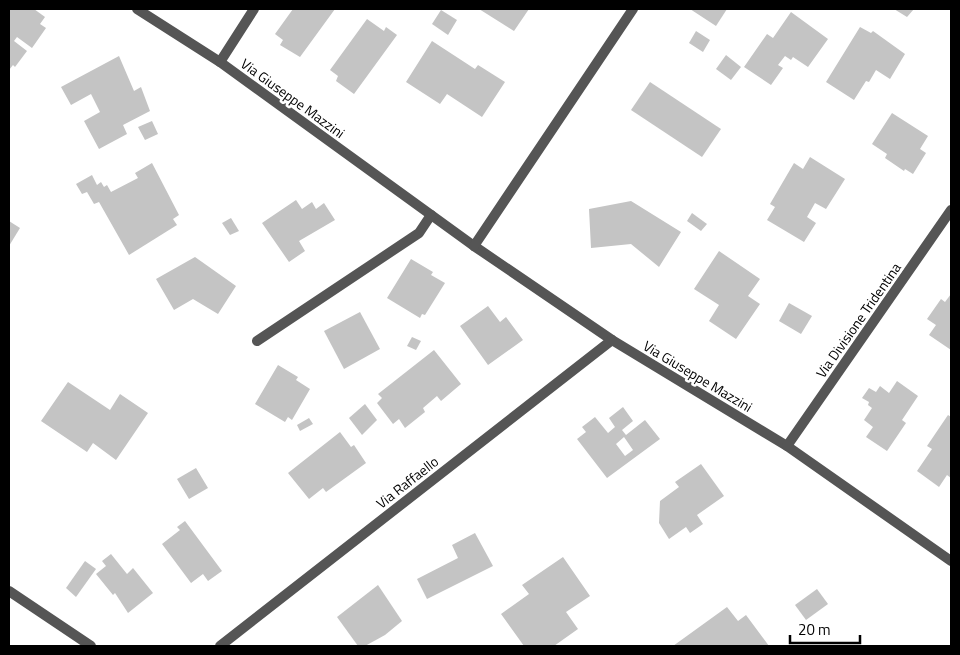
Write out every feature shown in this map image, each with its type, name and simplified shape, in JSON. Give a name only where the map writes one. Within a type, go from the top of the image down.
[{"type":"street","name":"Via Giuseppe Mazzini","points":[[137,9],[220,62],[474,246],[612,340],[787,446],[951,561]]},
{"type":"street","points":[[220,62],[254,9]]},
{"type":"street","points":[[474,246],[633,9]]},
{"type":"street","name":"Via Divisione Tridentina","points":[[787,446],[951,210]]},
{"type":"street","points":[[257,341],[419,233],[431,214]]},
{"type":"street","name":"Via Raffaello","points":[[220,646],[612,340]]},
{"type":"street","points":[[9,591],[91,646]]},
{"type":"building","points":[[9,9],[34,9],[45,17],[40,24],[46,28],[32,48],[17,37],[14,41],[27,51],[15,67],[13,65],[9,70]]},
{"type":"building","points":[[293,9],[335,9],[300,57],[280,45],[283,40],[275,34]]},
{"type":"building","points":[[479,9],[529,9],[514,31]]},
{"type":"building","points":[[690,9],[727,9],[716,26]]},
{"type":"building","points":[[894,9],[914,9],[907,17]]},
{"type":"building","points":[[441,10],[457,20],[448,35],[432,24]]},
{"type":"building","points":[[791,12],[828,39],[808,67],[793,57],[791,60],[785,56],[778,65],[783,68],[771,85],[744,67],[767,34],[773,38]]},
{"type":"building","points":[[367,19],[384,31],[386,27],[397,35],[354,94],[336,81],[338,76],[330,70]]},
{"type":"building","points":[[860,27],[871,33],[873,31],[905,54],[890,79],[876,70],[869,82],[866,81],[854,100],[826,82]]},
{"type":"building","points":[[696,31],[710,40],[703,52],[689,43]]},
{"type":"building","points":[[432,41],[475,69],[478,65],[505,82],[482,117],[447,94],[440,104],[406,82]]},
{"type":"building","points":[[726,55],[741,67],[731,80],[716,69]]},
{"type":"building","points":[[119,56],[134,91],[141,87],[150,111],[123,125],[127,134],[99,149],[84,121],[100,112],[91,94],[71,105],[61,87]]},
{"type":"building","points":[[650,82],[721,129],[702,157],[631,110]]},
{"type":"building","points":[[892,113],[928,136],[920,149],[926,153],[913,174],[905,169],[904,171],[885,158],[887,154],[872,144]]},
{"type":"building","points":[[152,121],[158,134],[145,140],[138,127]]},
{"type":"building","points":[[810,157],[845,179],[826,209],[815,203],[807,217],[816,223],[804,242],[767,220],[775,207],[770,204],[794,163],[803,169]]},
{"type":"building","points":[[152,163],[179,215],[173,219],[177,225],[129,255],[99,202],[94,204],[87,192],[82,194],[76,184],[92,175],[97,185],[101,182],[104,187],[107,185],[111,192],[138,178],[135,173]]},
{"type":"building","points":[[296,200],[302,209],[312,202],[316,209],[324,203],[335,220],[299,241],[305,251],[289,262],[262,223]]},
{"type":"building","points":[[631,201],[681,232],[659,267],[631,244],[591,248],[589,209]]},
{"type":"building","points":[[692,213],[707,224],[701,231],[687,221]]},
{"type":"building","points":[[231,218],[239,231],[230,235],[222,223]]},
{"type":"building","points":[[9,221],[20,228],[9,246]]},
{"type":"building","points":[[719,251],[760,279],[748,296],[760,304],[736,339],[709,321],[719,305],[694,289]]},
{"type":"building","points":[[195,257],[236,286],[218,314],[193,299],[174,310],[156,279]]},
{"type":"building","points":[[411,259],[433,272],[431,275],[445,283],[425,315],[422,314],[420,318],[387,298]]},
{"type":"building","points":[[951,294],[951,350],[929,335],[936,325],[927,319],[941,299],[945,302]]},
{"type":"building","points":[[789,303],[812,316],[801,334],[779,321]]},
{"type":"building","points":[[488,306],[500,322],[506,317],[523,340],[488,365],[460,326]]},
{"type":"building","points":[[360,312],[380,349],[344,369],[324,331]]},
{"type":"building","points":[[412,337],[421,341],[416,350],[407,346]]},
{"type":"building","points":[[434,350],[461,384],[441,401],[437,396],[423,408],[425,412],[405,428],[399,419],[393,424],[377,403],[382,398],[378,394]]},
{"type":"building","points":[[278,365],[298,377],[296,380],[310,389],[292,420],[288,417],[285,422],[255,404]]},
{"type":"building","points":[[897,381],[918,396],[902,420],[906,423],[887,451],[866,437],[873,427],[864,420],[872,408],[868,405],[869,402],[862,398],[869,388],[876,392],[880,386],[889,393]]},
{"type":"building","points":[[68,382],[110,410],[120,394],[148,413],[116,460],[93,443],[87,452],[41,421]]},
{"type":"building","points":[[365,404],[377,420],[362,435],[349,418]]},
{"type":"building","points":[[623,407],[633,421],[622,430],[626,435],[645,420],[660,439],[607,478],[577,439],[586,432],[582,427],[595,417],[608,433],[615,427],[609,418]],"holes":[[[624,437],[633,450],[625,456],[616,444]]]},
{"type":"building","points":[[948,415],[951,417],[951,478],[947,475],[939,487],[917,471],[932,449],[927,446]]},
{"type":"building","points":[[309,418],[313,424],[300,431],[297,425]]},
{"type":"building","points":[[340,432],[351,447],[354,445],[366,463],[326,492],[323,488],[309,499],[288,473]]},
{"type":"building","points":[[701,464],[724,496],[697,515],[703,524],[690,533],[686,527],[669,539],[659,523],[660,501],[679,487],[675,482]]},
{"type":"building","points":[[196,468],[208,488],[189,499],[177,479]]},
{"type":"building","points":[[185,521],[222,571],[208,581],[203,574],[191,583],[162,544],[180,530],[177,527]]},
{"type":"building","points":[[475,533],[493,566],[427,599],[417,579],[458,558],[452,545]]},
{"type":"building","points":[[111,554],[127,574],[133,568],[153,593],[128,613],[115,593],[113,595],[96,574],[106,566],[102,561]]},
{"type":"building","points":[[563,557],[590,596],[566,612],[578,629],[554,646],[524,646],[501,614],[529,594],[522,585]]},
{"type":"building","points":[[85,561],[96,569],[76,597],[66,588]]},
{"type":"building","points":[[378,585],[402,621],[385,635],[365,646],[358,646],[337,617]]},
{"type":"building","points":[[817,589],[828,604],[806,620],[795,605]]},
{"type":"building","points":[[727,607],[738,621],[746,615],[769,646],[673,646]]}]
